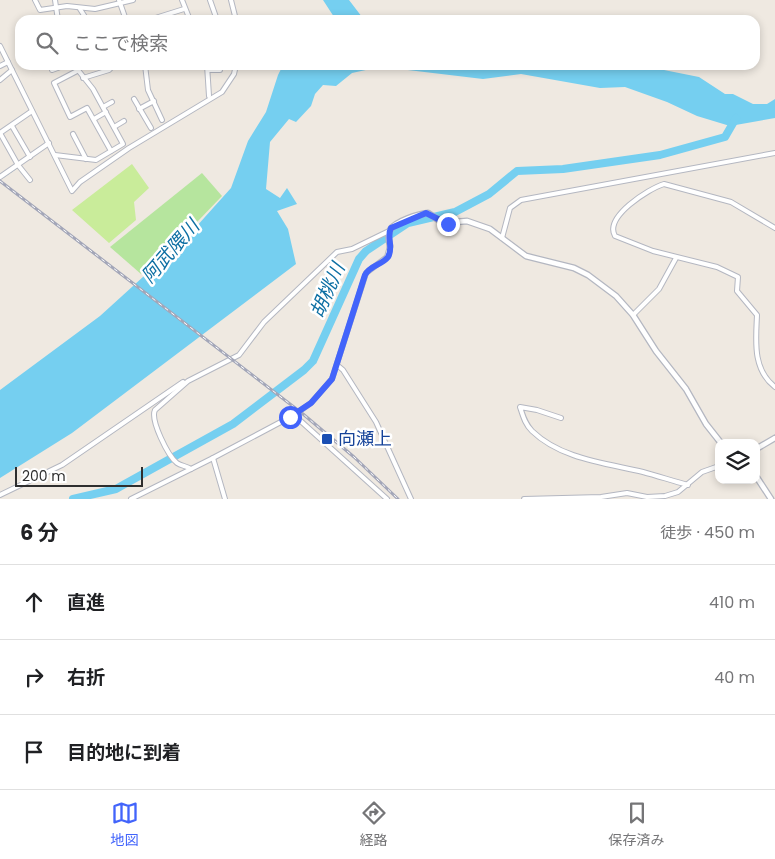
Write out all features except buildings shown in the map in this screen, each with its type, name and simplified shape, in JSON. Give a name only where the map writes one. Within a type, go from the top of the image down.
[{"type":"street","points":[[35,0],[40,10],[56,8],[95,10],[133,0]]},
{"type":"street","points":[[55,0],[57,15]]},
{"type":"street","points":[[182,0],[187,15]]},
{"type":"street","points":[[210,0],[215,15]]},
{"type":"street","points":[[231,0],[235,15]]},
{"type":"street","points":[[120,2],[124,15]]},
{"type":"street","points":[[80,8],[84,15]]},
{"type":"street","points":[[165,15],[184,9]]},
{"type":"street","points":[[0,46],[72,191],[80,182],[129,148],[222,92],[235,70]]},
{"type":"street","points":[[0,66],[8,62]]},
{"type":"street","points":[[0,80],[12,70]]},
{"type":"street","points":[[83,78],[109,70]]},
{"type":"street","points":[[145,70],[146,86],[162,120]]},
{"type":"street","points":[[207,70],[209,96]]},
{"type":"street","points":[[55,155],[96,160],[123,144],[103,107],[77,72],[54,83],[70,117],[87,108],[111,151]]},
{"type":"street","points":[[134,99],[151,128]]},
{"type":"street","points":[[140,109],[154,101]]},
{"type":"street","points":[[103,107],[112,102]]},
{"type":"street","points":[[30,180],[18,165],[0,133],[32,111]]},
{"type":"street","points":[[94,119],[106,112]]},
{"type":"street","points":[[114,127],[124,121]]},
{"type":"street","points":[[12,126],[30,157]]},
{"type":"street","points":[[73,134],[86,159]]},
{"type":"street","points":[[0,177],[49,143]]},
{"type":"street","points":[[502,238],[510,208],[521,200],[775,153]]},
{"type":"street","points":[[0,168],[6,173]]},
{"type":"street","points":[[775,228],[731,202],[664,184],[644,194],[620,214],[614,224],[613,233],[615,236],[676,258],[718,267],[738,277],[737,291],[757,315],[756,356],[769,381],[775,387]]},
{"type":"street","points":[[0,495],[62,465],[180,384],[239,355],[264,322],[337,252],[352,249],[389,233],[395,226],[428,213],[443,223],[467,221],[490,229],[526,256],[581,271],[616,296],[633,315],[656,351],[686,389],[706,424],[718,439]]},
{"type":"street","points":[[130,499],[140,497],[294,415],[328,386],[337,365],[365,275],[370,268],[387,257],[390,244],[389,233]]},
{"type":"street","points":[[633,315],[659,289],[676,258]]},
{"type":"street","points":[[337,365],[344,370],[376,422],[409,499]]},
{"type":"street","points":[[188,381],[157,408],[153,416],[157,430],[176,462],[191,469]]},
{"type":"street","points":[[561,418],[537,410],[520,407],[525,424],[555,447],[580,458],[643,472],[688,485]]},
{"type":"street","points":[[294,415],[387,499]]},
{"type":"street","points":[[760,447],[775,438]]},
{"type":"street","points":[[213,458],[225,499]]},
{"type":"street","points":[[524,499],[601,498],[627,493],[647,497],[665,496],[678,492],[702,472],[715,467]]},
{"type":"street","points":[[760,482],[771,499]]},
{"type":"green space","points":[[132,164],[149,188],[134,202],[136,220],[109,243],[72,210]]},
{"type":"green space","points":[[202,173],[222,196],[141,274],[110,247]]},
{"type":"water","points":[[323,0],[349,0],[360,15],[333,15]]},
{"type":"water","points":[[280,70],[366,70],[352,73],[336,86],[323,85],[315,94],[311,106],[296,122],[289,119],[270,142],[266,189],[280,198],[287,188],[297,204],[277,211],[288,229],[296,264],[72,433],[0,478],[0,390],[100,316],[187,237],[231,188],[248,141],[266,112]]},
{"type":"water","points":[[408,70],[664,70],[699,77],[725,94],[733,94],[753,104],[767,104],[775,99],[775,118],[730,126],[697,116],[667,102],[625,87],[600,88],[521,74],[483,79]]},
{"type":"waterway","name":"胡桃川","points":[[73,499],[116,489],[233,424],[304,370],[313,361],[359,259],[366,251],[408,223],[455,212],[489,194],[517,171],[563,169],[660,155],[725,137],[736,118]]},
{"type":"waterway","points":[[4,177],[17,168]]},
{"type":"railway","points":[[0,181],[303,414],[354,457],[398,499]]},
{"type":"place","name":"向瀬上","points":[[327,439]]},
{"type":"route","points":[[290,417],[311,403],[328,386],[332,379],[365,275],[370,268],[385,260],[390,253],[389,231],[391,228],[426,213],[448,224]]},
{"type":"water label","name":"阿武隈川","points":[[170,251]]}]
